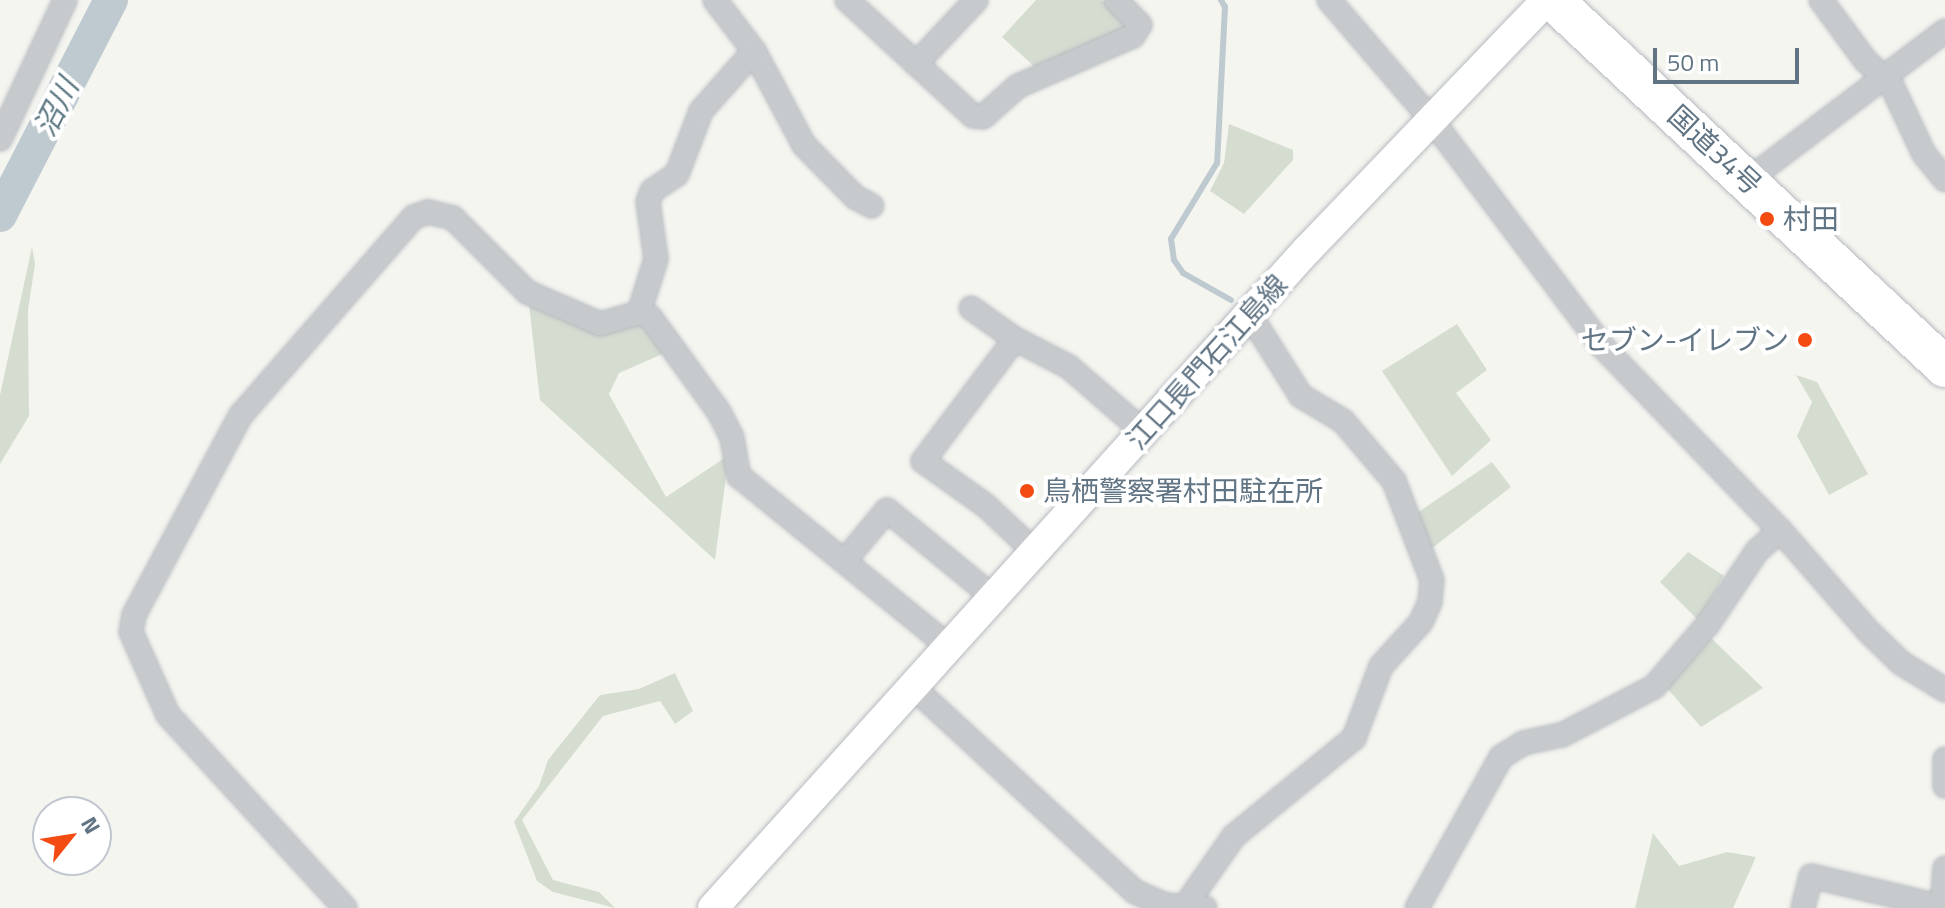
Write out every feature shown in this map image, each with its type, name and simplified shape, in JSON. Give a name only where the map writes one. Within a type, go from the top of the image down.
[{"type":"highway","name":"国道34号","points":[[1550,0],[1748,180],[1945,367]]},
{"type":"main road","name":"江口長門石江島線","points":[[713,908],[992,596],[1250,315],[1431,119],[1550,0]]},
{"type":"street","points":[[0,139],[65,0]]},
{"type":"street","points":[[715,0],[754,51],[804,145],[855,197],[872,206]]},
{"type":"street","points":[[916,64],[976,0]]},
{"type":"street","points":[[856,3],[973,116],[983,117],[1018,86],[1133,36],[1140,25],[1116,0]]},
{"type":"street","points":[[1329,0],[1431,119],[1603,347],[1780,530],[1868,631],[1901,663],[1945,690]]},
{"type":"street","points":[[1821,0],[1865,60],[1885,77],[1924,154],[1945,180]]},
{"type":"street","points":[[1748,180],[1945,31]]},
{"type":"street","points":[[639,313],[656,259],[648,202],[652,191],[677,174],[701,111],[754,51]]},
{"type":"street","points":[[345,908],[168,715],[131,632],[134,615],[241,415],[414,217],[428,212],[453,218],[527,292],[548,302],[600,324],[639,313],[650,317],[719,412],[732,438],[739,476],[846,559],[948,646]]},
{"type":"street","points":[[971,308],[1015,339],[1069,367],[1144,432]]},
{"type":"street","points":[[913,687],[1135,892],[1149,901],[1195,907],[1234,836],[1354,738],[1381,666],[1421,622],[1430,602],[1432,580],[1394,481],[1378,456],[1343,421],[1301,396],[1250,315]]},
{"type":"street","points":[[1015,339],[923,461],[985,505],[1035,552]]},
{"type":"street","points":[[846,559],[887,510],[992,596]]},
{"type":"street","points":[[1417,908],[1501,757],[1523,743],[1562,735],[1654,687],[1708,624],[1757,551],[1780,530]]},
{"type":"street","points":[[1945,759],[1945,786]]},
{"type":"street","points":[[1803,908],[1811,876],[1942,908],[1945,868]]},
{"type":"shaded area","points":[[1036,0],[1101,0],[1125,18],[1126,31],[1039,71],[1002,37]]},
{"type":"shaded area","points":[[1229,124],[1293,150],[1293,160],[1244,214],[1210,191],[1224,163]]},
{"type":"shaded area","points":[[32,247],[35,264],[28,310],[29,416],[0,464],[0,395]]},
{"type":"shaded area","points":[[529,305],[605,334],[644,323],[667,352],[619,373],[609,394],[666,497],[729,455],[715,560],[540,400]]},
{"type":"shaded area","points":[[1457,324],[1487,370],[1456,393],[1491,440],[1452,476],[1382,371]]},
{"type":"shaded area","points":[[1796,375],[1817,382],[1868,474],[1829,495],[1797,436],[1812,402]]},
{"type":"shaded area","points":[[1492,462],[1511,487],[1431,549],[1417,513]]},
{"type":"shaded area","points":[[1688,552],[1724,576],[1698,620],[1660,582]]},
{"type":"shaded area","points":[[1710,637],[1763,688],[1701,727],[1666,687]]},
{"type":"shaded area","points":[[675,673],[693,711],[675,724],[660,701],[603,716],[522,820],[553,880],[599,892],[615,908],[553,892],[537,881],[514,822],[539,786],[548,760],[600,695],[639,689]]},
{"type":"shaded area","points":[[1653,833],[1679,866],[1727,852],[1756,857],[1733,908],[1635,908]]},
{"type":"waterway","name":"沼川","points":[[0,215],[111,0]]},
{"type":"waterway","points":[[1221,0],[1225,7],[1217,163],[1171,239],[1174,260],[1183,273],[1231,300]]},
{"type":"place","name":"村田","points":[[1767,219]]},
{"type":"place","name":"セブン-イレブン","points":[[1805,340]]},
{"type":"place","name":"鳥栖警察署村田駐在所","points":[[1027,491]]}]
